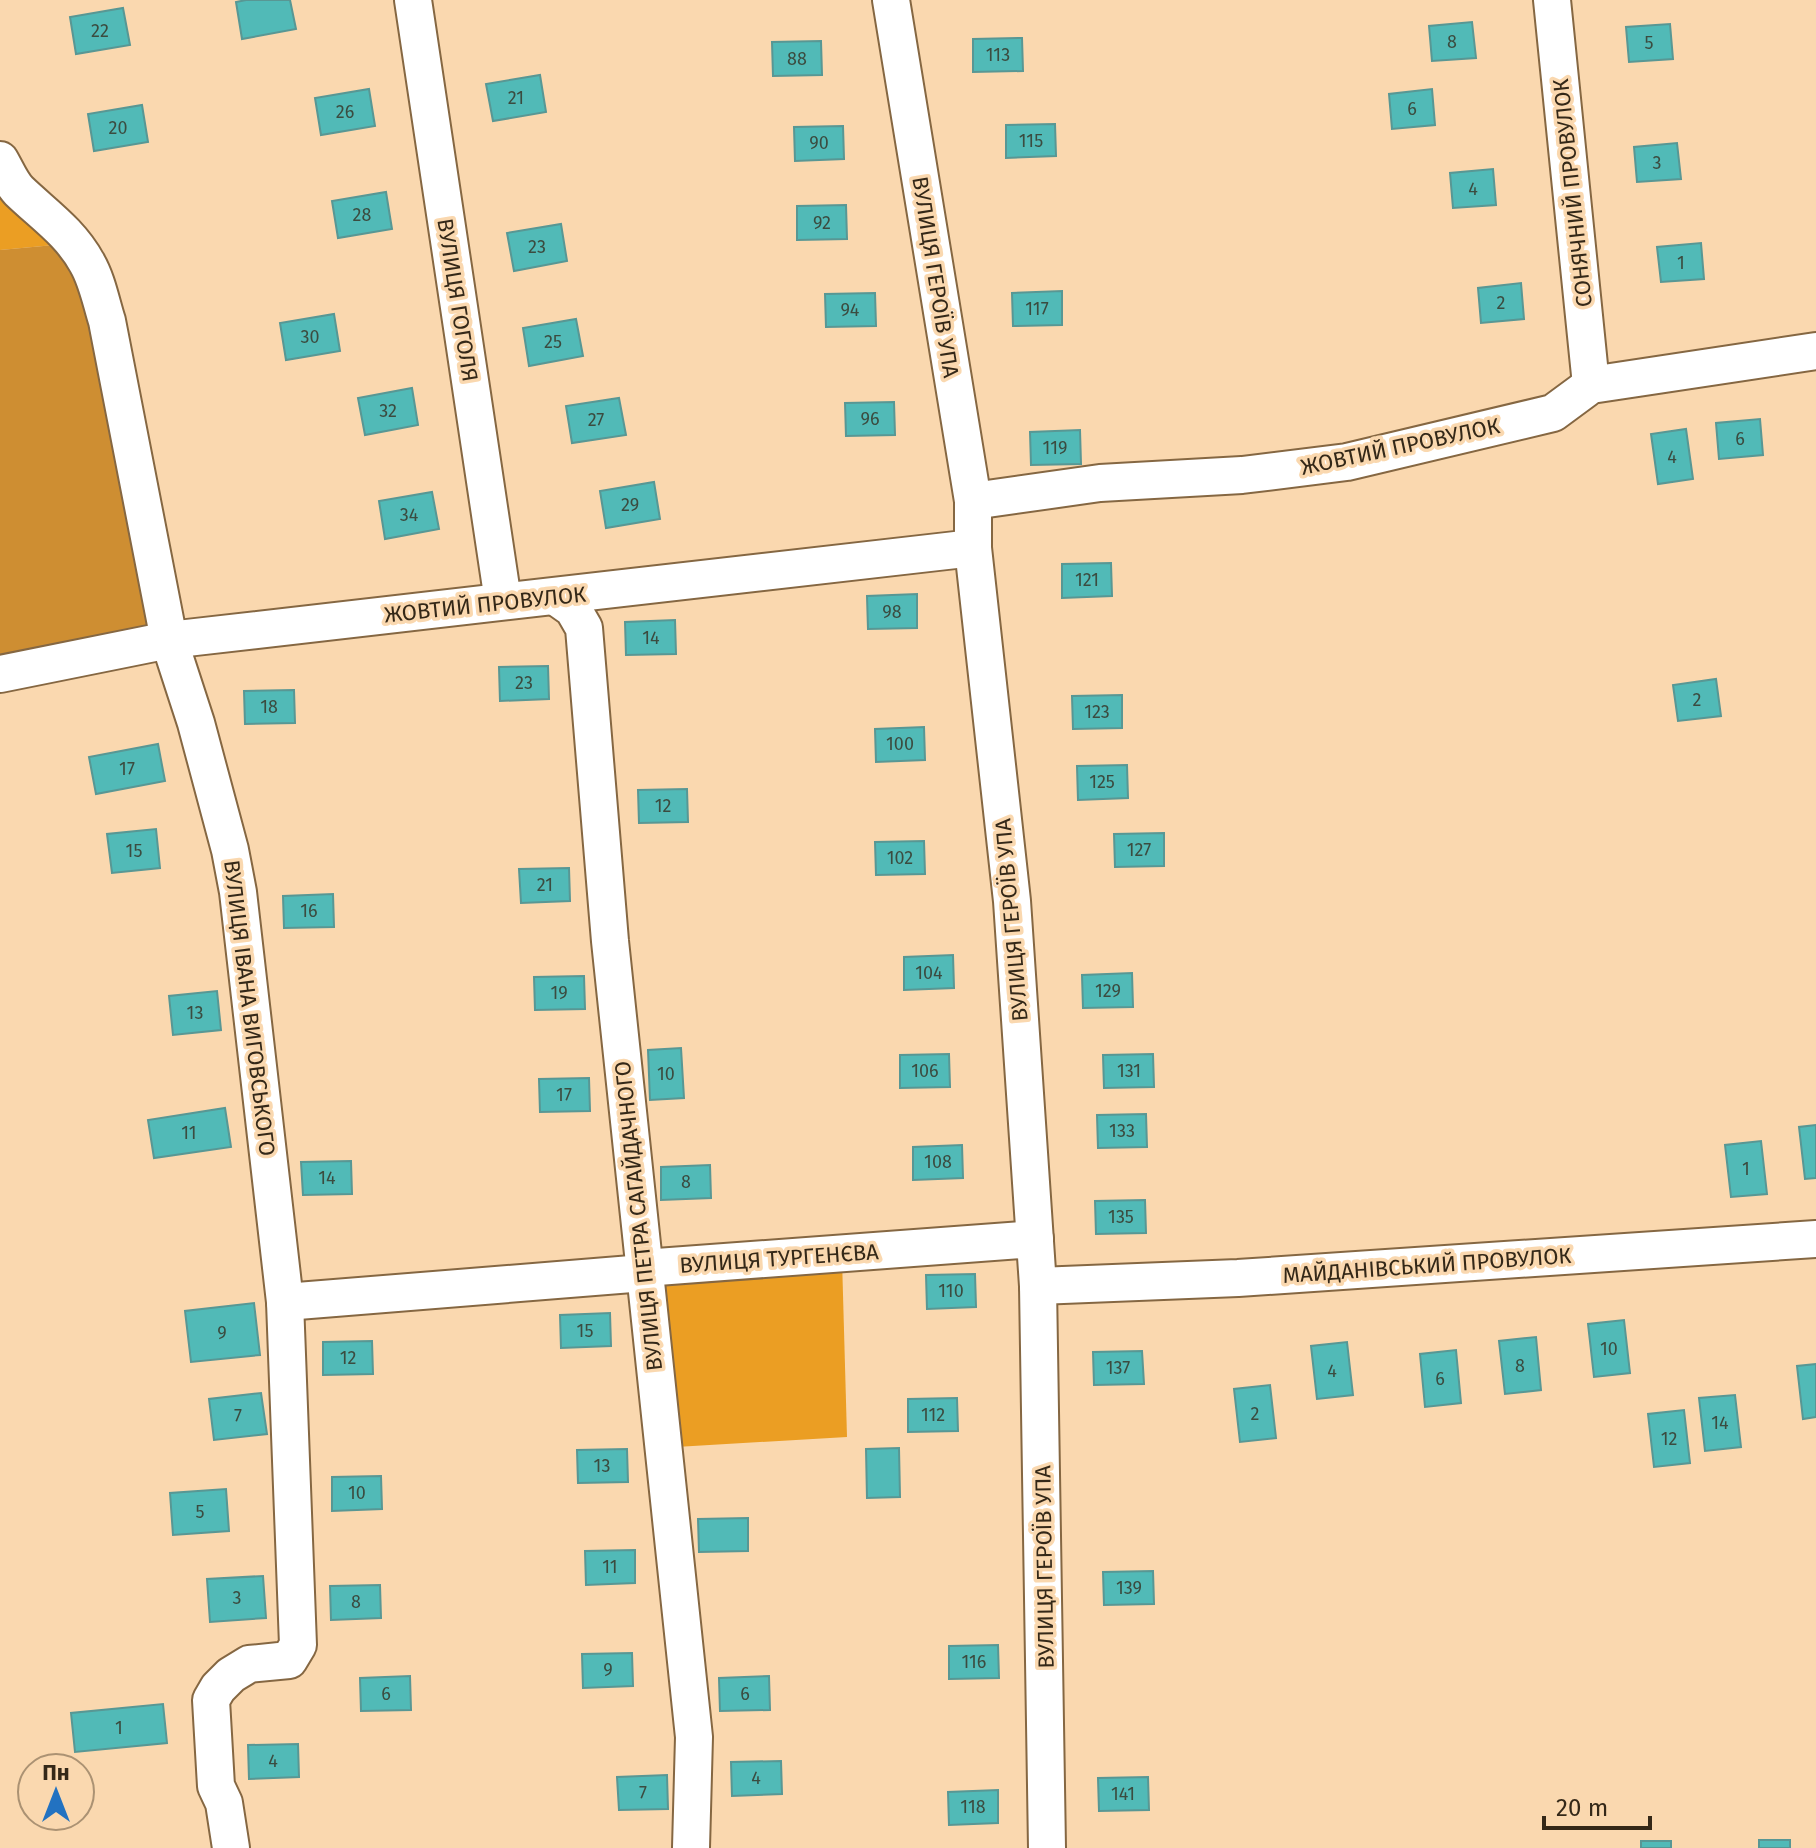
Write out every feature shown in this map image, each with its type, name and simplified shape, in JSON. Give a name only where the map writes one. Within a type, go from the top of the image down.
[{"type":"street","name":"ВУЛИЦЯ ГОГОЛЯ","points":[[413,0],[503,601]]},
{"type":"street","name":"ВУЛИЦЯ ГЕРОЇВ УПА","points":[[891,0],[973,501],[973,548],[1012,901],[1038,1286],[1046,1635],[1047,1848]]},
{"type":"street","name":"СОНЯЧНИЙ ПРОВУЛОК","points":[[1552,0],[1591,385]]},
{"type":"street","name":"ВУЛИЦЯ ІВАНА ВИГОВСЬКОГО","points":[[0,160],[17,189],[51,216],[88,264],[107,321],[169,640],[196,723],[238,892],[285,1302],[298,1645],[289,1660],[249,1664],[231,1675],[211,1700],[216,1786],[224,1803],[231,1848]]},
{"type":"street","name":"ЖОВТИЙ ПРОВУЛОК","points":[[973,501],[1100,483],[1242,475],[1347,462],[1553,413],[1591,385],[1816,351]]},
{"type":"street","name":"ЖОВТИЙ ПРОВУЛОК","points":[[0,674],[169,640],[973,548]]},
{"type":"street","name":"ВУЛИЦЯ ПЕТРА САГАЙДАЧНОГО","points":[[556,597],[573,609],[584,628],[610,941],[694,1737],[691,1848]]},
{"type":"street","name":"ВУЛИЦЯ ТУРГЕНЄВА","points":[[285,1302],[644,1273],[657,1267],[1035,1239]]},
{"type":"street","name":"МАЙДАНІВСЬКИЙ ПРОВУЛОК","points":[[1038,1286],[1238,1278],[1816,1239]]},
{"type":"shaded area","points":[[0,190],[65,244],[0,250]]},
{"type":"shaded area","points":[[65,244],[79,266],[156,617],[148,632],[0,669],[0,250]]},
{"type":"shaded area","points":[[842,1259],[847,1437],[676,1447],[659,1274]]},
{"type":"building","points":[[290,0],[296,29],[242,39],[236,2]]},
{"type":"building","points":[[123,8],[130,45],[76,54],[70,17]]},
{"type":"building","points":[[1472,22],[1476,58],[1432,61],[1429,26]]},
{"type":"building","points":[[1670,24],[1673,59],[1629,62],[1626,27]]},
{"type":"building","points":[[1022,38],[1023,71],[973,72],[973,39]]},
{"type":"building","points":[[821,41],[822,75],[773,76],[772,42]]},
{"type":"building","points":[[540,75],[546,112],[493,121],[486,84]]},
{"type":"building","points":[[369,89],[375,126],[321,135],[315,98]]},
{"type":"building","points":[[1432,89],[1435,125],[1392,129],[1389,94]]},
{"type":"building","points":[[142,105],[148,142],[94,151],[88,114]]},
{"type":"building","points":[[1055,124],[1056,156],[1006,158],[1006,125]]},
{"type":"building","points":[[843,126],[844,159],[795,161],[794,127]]},
{"type":"building","points":[[1677,143],[1681,179],[1637,182],[1634,147]]},
{"type":"building","points":[[1493,169],[1496,205],[1453,208],[1450,173]]},
{"type":"building","points":[[386,192],[392,229],[338,238],[332,201]]},
{"type":"building","points":[[846,205],[847,239],[797,240],[797,206]]},
{"type":"building","points":[[561,224],[567,261],[514,271],[507,233]]},
{"type":"building","points":[[1701,243],[1704,279],[1661,282],[1657,247]]},
{"type":"building","points":[[1521,283],[1524,319],[1481,323],[1478,288]]},
{"type":"building","points":[[1062,291],[1062,325],[1013,326],[1012,293]]},
{"type":"building","points":[[875,293],[876,326],[826,327],[825,294]]},
{"type":"building","points":[[334,314],[340,351],[286,360],[280,323]]},
{"type":"building","points":[[576,319],[583,356],[529,366],[523,328]]},
{"type":"building","points":[[412,388],[418,425],[365,435],[358,398]]},
{"type":"building","points":[[619,398],[626,435],[572,443],[566,406]]},
{"type":"building","points":[[894,402],[895,435],[846,436],[845,403]]},
{"type":"building","points":[[1760,419],[1763,455],[1719,459],[1716,423]]},
{"type":"building","points":[[1686,429],[1693,479],[1658,484],[1651,434]]},
{"type":"building","points":[[1080,430],[1081,464],[1031,465],[1030,432]]},
{"type":"building","points":[[654,482],[660,519],[606,528],[600,491]]},
{"type":"building","points":[[432,492],[439,529],[385,539],[379,501]]},
{"type":"building","points":[[1111,563],[1112,596],[1062,598],[1062,564]]},
{"type":"building","points":[[917,594],[917,628],[868,629],[867,596]]},
{"type":"building","points":[[675,620],[676,654],[626,655],[625,622]]},
{"type":"building","points":[[548,666],[549,699],[500,701],[499,667]]},
{"type":"building","points":[[1716,679],[1721,716],[1678,721],[1673,685]]},
{"type":"building","points":[[294,690],[295,723],[245,724],[244,691]]},
{"type":"building","points":[[1122,695],[1122,728],[1073,729],[1072,696]]},
{"type":"building","points":[[924,727],[925,760],[876,762],[875,729]]},
{"type":"building","points":[[158,744],[165,781],[96,794],[89,757]]},
{"type":"building","points":[[1127,765],[1128,798],[1078,800],[1077,766]]},
{"type":"building","points":[[687,789],[688,822],[639,823],[638,790]]},
{"type":"building","points":[[156,829],[160,868],[112,873],[107,834]]},
{"type":"building","points":[[1164,833],[1164,866],[1115,867],[1114,834]]},
{"type":"building","points":[[924,841],[925,874],[876,875],[875,842]]},
{"type":"building","points":[[569,868],[570,901],[521,903],[519,869]]},
{"type":"building","points":[[333,894],[334,927],[284,928],[283,896]]},
{"type":"building","points":[[953,955],[954,988],[904,990],[904,957]]},
{"type":"building","points":[[1132,973],[1133,1007],[1083,1008],[1082,975]]},
{"type":"building","points":[[584,976],[585,1009],[535,1010],[534,977]]},
{"type":"building","points":[[217,991],[221,1030],[173,1035],[169,996]]},
{"type":"building","points":[[681,1048],[684,1098],[650,1100],[648,1050]]},
{"type":"building","points":[[949,1054],[950,1087],[900,1088],[900,1055]]},
{"type":"building","points":[[1153,1054],[1154,1087],[1104,1088],[1103,1055]]},
{"type":"building","points":[[589,1078],[590,1111],[540,1112],[539,1079]]},
{"type":"building","points":[[225,1108],[231,1147],[154,1158],[148,1120]]},
{"type":"building","points":[[1146,1114],[1147,1147],[1098,1148],[1097,1115]]},
{"type":"building","points":[[1816,1125],[1816,1178],[1805,1179],[1799,1127]]},
{"type":"building","points":[[1761,1141],[1767,1194],[1731,1197],[1725,1145]]},
{"type":"building","points":[[962,1145],[963,1178],[913,1180],[913,1147]]},
{"type":"building","points":[[351,1161],[352,1194],[303,1195],[301,1162]]},
{"type":"building","points":[[710,1165],[711,1198],[661,1200],[661,1167]]},
{"type":"building","points":[[1145,1200],[1146,1233],[1096,1234],[1095,1201]]},
{"type":"building","points":[[975,1274],[976,1307],[927,1309],[926,1275]]},
{"type":"building","points":[[254,1303],[260,1355],[191,1362],[185,1311]]},
{"type":"building","points":[[610,1313],[611,1346],[561,1348],[560,1315]]},
{"type":"building","points":[[1624,1320],[1630,1373],[1594,1377],[1588,1324]]},
{"type":"building","points":[[1536,1337],[1541,1390],[1505,1394],[1499,1341]]},
{"type":"building","points":[[372,1341],[373,1374],[323,1375],[323,1342]]},
{"type":"building","points":[[1347,1342],[1353,1395],[1317,1399],[1311,1346]]},
{"type":"building","points":[[1456,1350],[1461,1403],[1425,1407],[1420,1354]]},
{"type":"building","points":[[1142,1351],[1144,1384],[1094,1385],[1093,1352]]},
{"type":"building","points":[[1816,1364],[1816,1417],[1803,1419],[1797,1366]]},
{"type":"building","points":[[1270,1385],[1276,1438],[1240,1442],[1234,1389]]},
{"type":"building","points":[[261,1393],[267,1434],[214,1440],[209,1399]]},
{"type":"building","points":[[1735,1395],[1741,1447],[1705,1451],[1699,1398]]},
{"type":"building","points":[[957,1398],[958,1431],[908,1432],[908,1399]]},
{"type":"building","points":[[1684,1410],[1690,1463],[1654,1467],[1648,1414]]},
{"type":"building","points":[[899,1448],[900,1497],[867,1498],[866,1449]]},
{"type":"building","points":[[627,1449],[628,1482],[578,1483],[577,1450]]},
{"type":"building","points":[[381,1476],[382,1509],[332,1511],[332,1477]]},
{"type":"building","points":[[226,1489],[229,1531],[173,1535],[170,1493]]},
{"type":"building","points":[[748,1518],[748,1551],[699,1552],[698,1519]]},
{"type":"building","points":[[635,1550],[635,1583],[586,1585],[585,1551]]},
{"type":"building","points":[[1153,1571],[1154,1604],[1104,1605],[1103,1572]]},
{"type":"building","points":[[263,1576],[266,1618],[210,1622],[207,1579]]},
{"type":"building","points":[[380,1585],[381,1618],[331,1620],[330,1586]]},
{"type":"building","points":[[998,1645],[999,1678],[949,1679],[949,1646]]},
{"type":"building","points":[[632,1653],[633,1686],[583,1688],[582,1654]]},
{"type":"building","points":[[410,1676],[411,1710],[361,1711],[360,1678]]},
{"type":"building","points":[[769,1676],[770,1710],[720,1711],[719,1678]]},
{"type":"building","points":[[163,1704],[167,1743],[75,1752],[71,1713]]},
{"type":"building","points":[[298,1744],[299,1777],[249,1779],[248,1745]]},
{"type":"building","points":[[781,1761],[782,1794],[732,1796],[731,1762]]},
{"type":"building","points":[[667,1775],[668,1809],[619,1810],[617,1777]]},
{"type":"building","points":[[1148,1777],[1149,1810],[1099,1811],[1098,1778]]},
{"type":"building","points":[[998,1790],[998,1823],[949,1825],[948,1792]]},
{"type":"building","points":[[1759,1840],[1790,1840],[1790,1848],[1759,1848]]},
{"type":"building","points":[[1641,1841],[1671,1841],[1671,1848],[1641,1848]]}]
